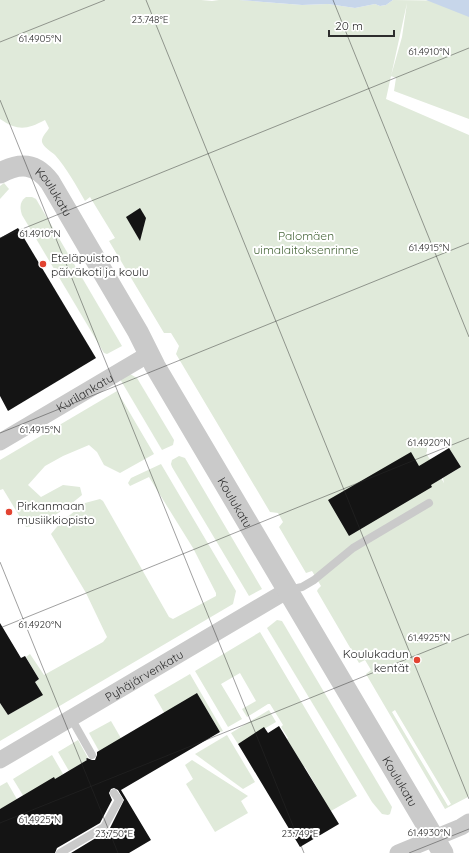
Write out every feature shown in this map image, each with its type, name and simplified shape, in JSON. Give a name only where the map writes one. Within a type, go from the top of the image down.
[{"type":"street","name":"Koulukatu","points":[[9,169],[32,167],[42,173],[50,182],[138,332],[149,354],[439,846]]},
{"type":"street","name":"Kurilankatu","points":[[0,442],[149,354]]},
{"type":"street","name":"Pyhäjärvenkatu","points":[[0,760],[288,590]]},
{"type":"street","points":[[398,853],[439,846],[469,822]]},
{"type":"lane","points":[[288,590],[302,587],[314,580],[353,548],[429,502]]},
{"type":"lane","points":[[71,718],[92,755]]},
{"type":"lane","points":[[60,853],[104,827],[119,800],[114,793]]},
{"type":"green space","name":"Palomäen uimalaitoksenrinne","points":[[0,0],[239,0],[302,5],[328,4],[355,8],[375,4],[380,6],[386,5],[393,0],[469,1],[469,119],[394,91],[396,78],[391,76],[386,99],[469,135],[468,797],[445,809],[366,674],[371,670],[365,660],[359,663],[317,591],[321,586],[312,571],[306,573],[279,527],[283,522],[278,513],[270,512],[176,354],[179,346],[171,333],[164,333],[109,241],[115,238],[90,197],[85,201],[75,183],[55,155],[43,144],[42,138],[49,128],[45,120],[32,126],[22,128],[12,126],[0,119]],"holes":[[[407,3],[402,37],[391,76]],[[441,437],[461,467],[443,478],[444,483],[426,453],[427,442]],[[395,710],[451,804],[448,806],[392,712]]]},
{"type":"green space","points":[[4,183],[9,189],[0,199],[0,186]]},
{"type":"green space","points":[[26,197],[36,199],[122,346],[107,354],[104,353],[22,215],[21,205],[22,201]]},
{"type":"green space","points":[[130,374],[137,378],[174,440],[173,445],[162,450],[120,379]]},
{"type":"green space","points":[[117,391],[154,454],[120,473],[104,465],[97,452],[89,445],[63,456],[45,466],[28,485],[41,497],[63,485],[80,487],[82,495],[63,510],[48,519],[33,526],[26,527],[3,489],[0,490],[0,460]]},
{"type":"green space","points":[[179,456],[185,458],[262,589],[249,596],[172,467],[172,460]]},
{"type":"green space","points":[[161,464],[236,591],[233,604],[0,741],[0,703],[8,715],[42,695],[35,682],[39,679],[26,657],[30,654],[44,675],[103,642],[107,637],[86,593],[51,534],[61,522],[85,503],[100,499],[103,501],[169,617],[173,619],[216,596],[216,593],[193,548],[149,477],[130,486],[128,483],[131,478]]},
{"type":"green space","points":[[277,620],[282,621],[392,807],[390,814],[382,814],[372,802],[267,628]]},
{"type":"green space","points":[[260,632],[357,796],[331,811],[287,739],[288,738],[281,727],[283,725],[270,704],[247,717],[242,709],[256,701],[240,673],[221,684],[242,719],[228,727],[195,671]]},
{"type":"green space","points":[[190,674],[223,731],[220,732],[198,695],[165,714],[154,695]]},
{"type":"green space","points":[[269,710],[276,722],[238,744],[231,733]]},
{"type":"green space","points":[[111,721],[122,740],[99,751],[89,733]]},
{"type":"green space","points":[[227,735],[255,782],[243,789],[195,754]]},
{"type":"green space","points":[[78,740],[88,758],[69,771],[58,752]]},
{"type":"green space","points":[[52,755],[63,774],[24,797],[13,779]]},
{"type":"green space","points":[[192,760],[248,796],[241,801],[248,813],[215,832],[186,784],[193,779],[185,765]]},
{"type":"green space","points":[[7,782],[18,801],[0,809],[0,786]]},
{"type":"water","points":[[239,0],[393,0],[386,5],[380,6],[375,4],[355,8],[328,4],[302,5]]},
{"type":"water","points":[[426,0],[469,0],[469,17]]},
{"type":"building","points":[[140,208],[146,218],[140,241],[126,217]]},
{"type":"building","points":[[18,228],[96,358],[8,411],[0,396],[0,238]]},
{"type":"building","points":[[449,448],[461,467],[431,485],[432,487],[349,536],[328,500],[411,452],[419,466]]},
{"type":"building","points":[[0,623],[21,658],[25,656],[39,679],[35,682],[43,695],[8,715],[0,703]]},
{"type":"building","points":[[197,693],[220,732],[121,790],[151,840],[129,853],[71,853],[109,830],[124,800],[118,790],[114,788],[111,789],[109,793],[112,800],[100,823],[57,848],[55,853],[0,853],[0,809],[54,777],[55,779],[87,760],[87,758],[95,760],[97,752]]},
{"type":"building","points":[[279,726],[339,824],[300,847],[238,744],[264,727],[268,733]]},
{"type":"place","name":"Eteläpuiston päiväkoti ja koulu","points":[[43,264]]},
{"type":"place","name":"Pirkanmaan musiikkiopisto","points":[[9,512]]},
{"type":"place","name":"Koulukadun kentät","points":[[417,660]]}]
